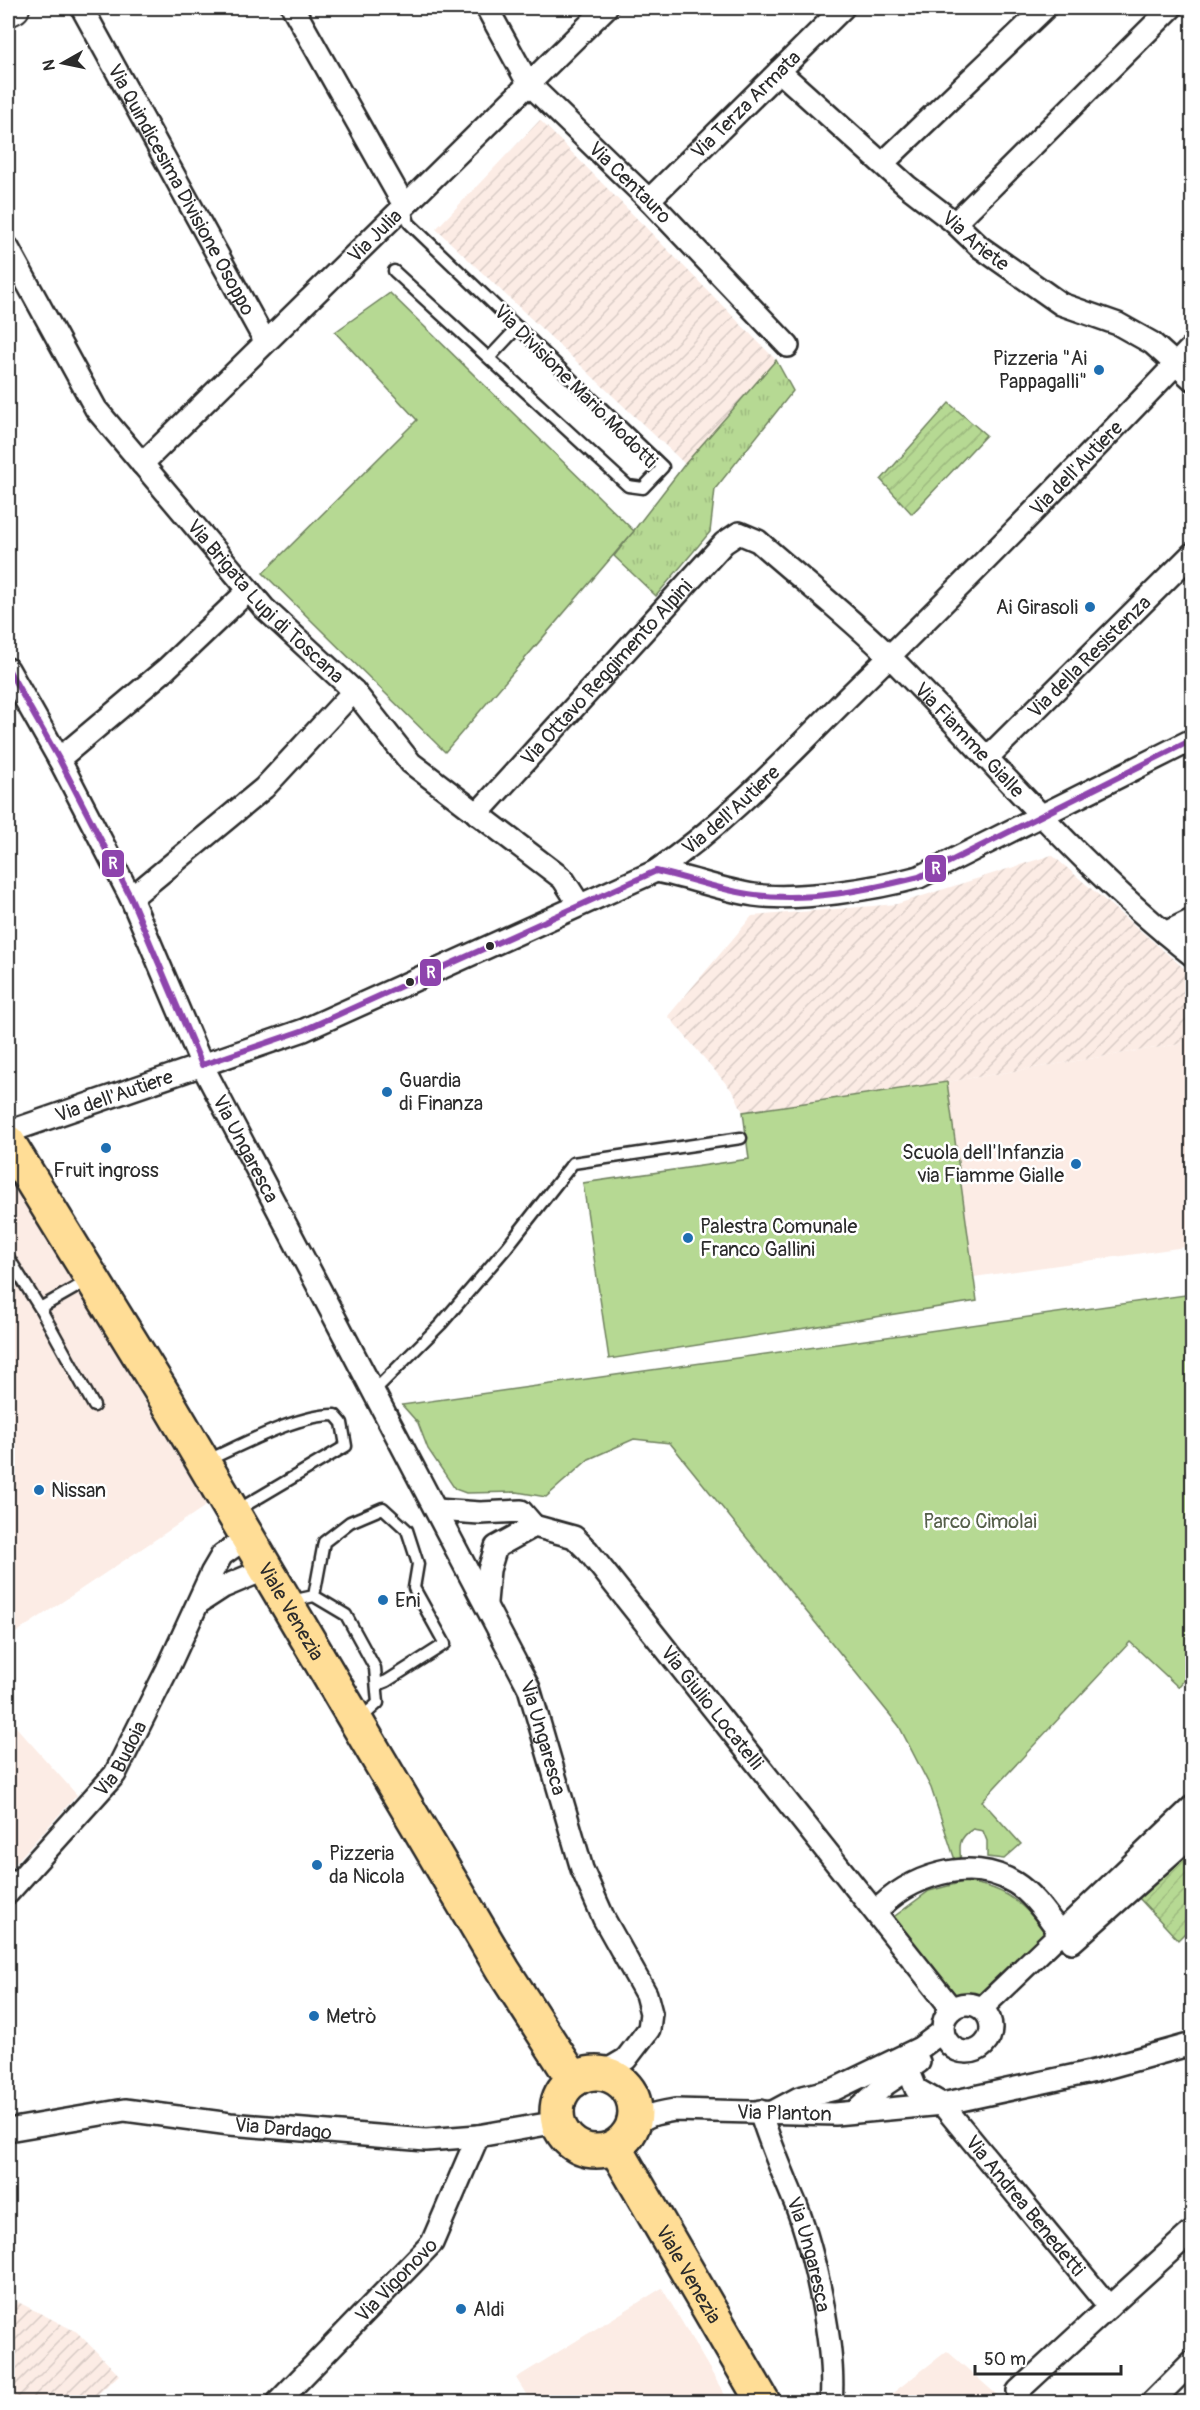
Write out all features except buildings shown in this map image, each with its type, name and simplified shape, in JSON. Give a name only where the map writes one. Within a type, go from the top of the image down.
[{"type":"main road","points":[[8,11],[14,8]]},
{"type":"main road","name":"Viale Venezia","points":[[8,1142],[266,1569],[300,1599],[357,1722],[503,1970],[584,2076]]},
{"type":"main road","points":[[584,2076],[615,2079],[630,2095],[634,2106],[623,2138],[597,2151],[579,2148],[569,2141],[558,2122],[559,2098],[584,2076]]},
{"type":"main road","name":"Viale Venezia","points":[[623,2138],[763,2403]]},
{"type":"street","name":"Via Quindicesima Divisione Osoppo","points":[[82,8],[265,341]]},
{"type":"street","name":"Via Divisione Mario Modotti","points":[[293,8],[404,206]]},
{"type":"street","name":"Via Centauro","points":[[487,8],[528,83],[649,200],[788,346]]},
{"type":"street","name":"Via Julia","points":[[142,464],[606,8]]},
{"type":"street","name":"Via Terza Armata","points":[[649,200],[843,8]]},
{"type":"street","points":[[883,163],[1045,8]]},
{"type":"street","points":[[955,222],[1171,8]]},
{"type":"street","name":"Via Ariete","points":[[779,70],[907,186],[955,222],[981,247],[1061,304],[1118,324],[1152,343],[1177,363],[1192,379]]},
{"type":"street","name":"Via Brigata Lupi di Toscana","points":[[8,248],[96,409],[264,608],[354,691],[411,763],[563,879],[579,904]]},
{"type":"street","name":"Via dell'Autiere","points":[[8,1132],[304,1030],[656,870],[688,849],[745,798],[890,657],[1192,347]]},
{"type":"street","name":"Via Fiamme Gialle","points":[[739,533],[758,541],[890,657],[1040,816],[1165,933],[1192,955]]},
{"type":"street","name":"Via Ottavo Reggimento Alpini","points":[[477,814],[724,543],[739,533]]},
{"type":"street","name":"Via della Resistenza","points":[[987,758],[1192,554]]},
{"type":"street","points":[[59,759],[166,669],[249,590]]},
{"type":"street","name":"Via Ungaresca","points":[[8,669],[59,759],[131,898],[202,1065],[285,1227],[486,1602],[529,1688],[582,1869],[604,1919],[646,1994],[651,2013],[649,2029],[638,2046],[618,2064],[584,2076]]},
{"type":"street","points":[[131,898],[264,788],[354,691]]},
{"type":"street","points":[[656,870],[754,895],[781,897],[864,889],[919,877],[1192,740]]},
{"type":"street","points":[[1165,933],[1192,920]]},
{"type":"street","name":"Via Giulio Locatelli","points":[[437,1510],[480,1513],[521,1512],[534,1526],[574,1537],[588,1551],[952,2009]]},
{"type":"street","points":[[455,1545],[480,1513]]},
{"type":"street","name":"Via Budoia","points":[[8,1893],[115,1774],[200,1602],[212,1572],[240,1524]]},
{"type":"street","points":[[455,1545],[496,1547],[534,1526]]},
{"type":"street","points":[[486,1602],[489,1570],[496,1547]]},
{"type":"street","points":[[200,1602],[223,1587],[266,1569]]},
{"type":"street","points":[[986,2012],[1061,1934],[1192,1807]]},
{"type":"street","points":[[986,2012],[1192,1835]]},
{"type":"street","points":[[876,1912],[887,1900],[920,1880],[945,1872],[969,1869],[996,1874],[1014,1882],[1031,1896],[1061,1934]]},
{"type":"street","points":[[967,2003],[986,2012],[992,2024],[989,2040],[978,2051],[962,2052],[946,2037],[943,2023],[952,2009],[967,2003]]},
{"type":"street","points":[[856,2112],[886,2084],[946,2037]]},
{"type":"street","points":[[765,2112],[799,2098],[835,2089],[946,2037]]},
{"type":"street","name":"Via Planton","points":[[623,2138],[638,2121],[664,2112],[835,2114],[942,2104],[1095,2071],[1181,2049],[1192,2044]]},
{"type":"street","points":[[908,2069],[916,2089],[942,2104]]},
{"type":"street","name":"Via Andrea Benedetti","points":[[942,2104],[1109,2307]]},
{"type":"street","name":"Via Dardago","points":[[8,2130],[126,2109],[230,2124],[426,2140],[478,2136],[558,2122]]},
{"type":"street","name":"Via Ungaresca","points":[[765,2112],[776,2162],[797,2207],[816,2276],[829,2339],[831,2403]]},
{"type":"street","name":"Via Vigonovo","points":[[278,2403],[432,2243],[478,2136]]},
{"type":"street","points":[[1018,2391],[1189,2234]]},
{"type":"street","points":[[1159,2400],[1192,2362]]},
{"type":"lane","name":"Via Divisione Mario Modotti","points":[[394,271],[628,486],[643,488],[663,467],[409,223],[404,206]]},
{"type":"lane","points":[[489,358],[518,327]]},
{"type":"lane","points":[[374,1391],[441,1324],[507,1247],[573,1163],[741,1138]]},
{"type":"lane","points":[[8,1257],[40,1308],[94,1406]]},
{"type":"lane","points":[[40,1308],[92,1278]]},
{"type":"lane","points":[[203,1463],[271,1432],[324,1414],[334,1415],[342,1423],[346,1446],[240,1524]]},
{"type":"lane","points":[[357,1722],[378,1703],[376,1684],[375,1668],[346,1615],[300,1599],[324,1542],[350,1522],[383,1508],[407,1530],[418,1564],[414,1588],[445,1644],[387,1681],[376,1684]]},
{"type":"shaded area","points":[[540,120],[776,360],[685,464],[436,229]]},
{"type":"shaded area","points":[[1052,855],[1192,975],[1192,1042],[743,1112],[734,1093],[668,1016],[752,916],[897,904]]},
{"type":"shaded area","name":"Scuola dell'Infanzia via Fiamme Gialle","points":[[1192,1042],[1192,1246],[974,1277],[947,1082]]},
{"type":"shaded area","points":[[12,1180],[207,1505],[8,1638],[8,1183]]},
{"type":"shaded area","points":[[8,1718],[77,1795],[8,1871]]},
{"type":"shaded area","points":[[662,2288],[729,2402],[531,2402],[516,2378]]},
{"type":"shaded area","points":[[18,2302],[77,2332],[119,2375],[89,2402],[8,2402],[8,2313]]},
{"type":"shaded area","points":[[947,2351],[1005,2402],[881,2402]]},
{"type":"green space","points":[[390,293],[634,531],[445,752],[263,573],[417,420],[335,332]]},
{"type":"green space","points":[[776,360],[793,391],[715,489],[710,532],[656,596],[614,556],[685,464]]},
{"type":"green space","points":[[949,403],[986,435],[912,514],[881,480]]},
{"type":"green space","points":[[947,1082],[977,1301],[609,1359],[583,1183],[749,1159],[743,1112]]},
{"type":"green space","name":"Parco Cimolai","points":[[1192,1294],[1192,1672],[1178,1687],[1130,1642],[982,1801],[1021,1844],[1004,1859],[987,1857],[987,1841],[983,1831],[973,1829],[962,1839],[961,1862],[956,1863],[931,1788],[899,1726],[670,1443],[634,1439],[589,1459],[546,1497],[517,1492],[466,1493],[455,1489],[428,1449],[418,1423],[402,1405]]},
{"type":"green space","points":[[1192,1846],[1192,1926],[1178,1940],[1138,1897]]},
{"type":"green space","points":[[963,1882],[984,1885],[1009,1896],[1032,1916],[1045,1935],[980,2003],[972,1997],[953,2000],[891,1919],[929,1891]]},
{"type":"transit line","name":"R","points":[[8,669],[59,759],[131,898],[202,1065]]},
{"type":"transit line","name":"R","points":[[656,871],[730,891],[775,897],[838,894],[919,877],[1192,740]]},
{"type":"transit line","name":"R","points":[[202,1065],[304,1030],[656,871]]},
{"type":"place","name":"Pizzeria \"Ai Pappagalli\"","points":[[1099,370]]},
{"type":"place","name":"Ai Girasoli","points":[[1090,607]]},
{"type":"place","name":"Guardia di Finanza","points":[[387,1092]]},
{"type":"place","name":"Fruit ingross","points":[[106,1148]]},
{"type":"place","name":"Scuola dell'Infanzia via Fiamme Gialle","points":[[1076,1164]]},
{"type":"place","name":"Palestra Comunale Franco Gallini","points":[[688,1238]]},
{"type":"place","name":"Nissan","points":[[39,1490]]},
{"type":"place","name":"Eni","points":[[383,1600]]},
{"type":"place","name":"Pizzeria da Nicola","points":[[317,1865]]},
{"type":"place","name":"Metrò","points":[[314,2016]]},
{"type":"place","name":"Aldi","points":[[461,2309]]}]
